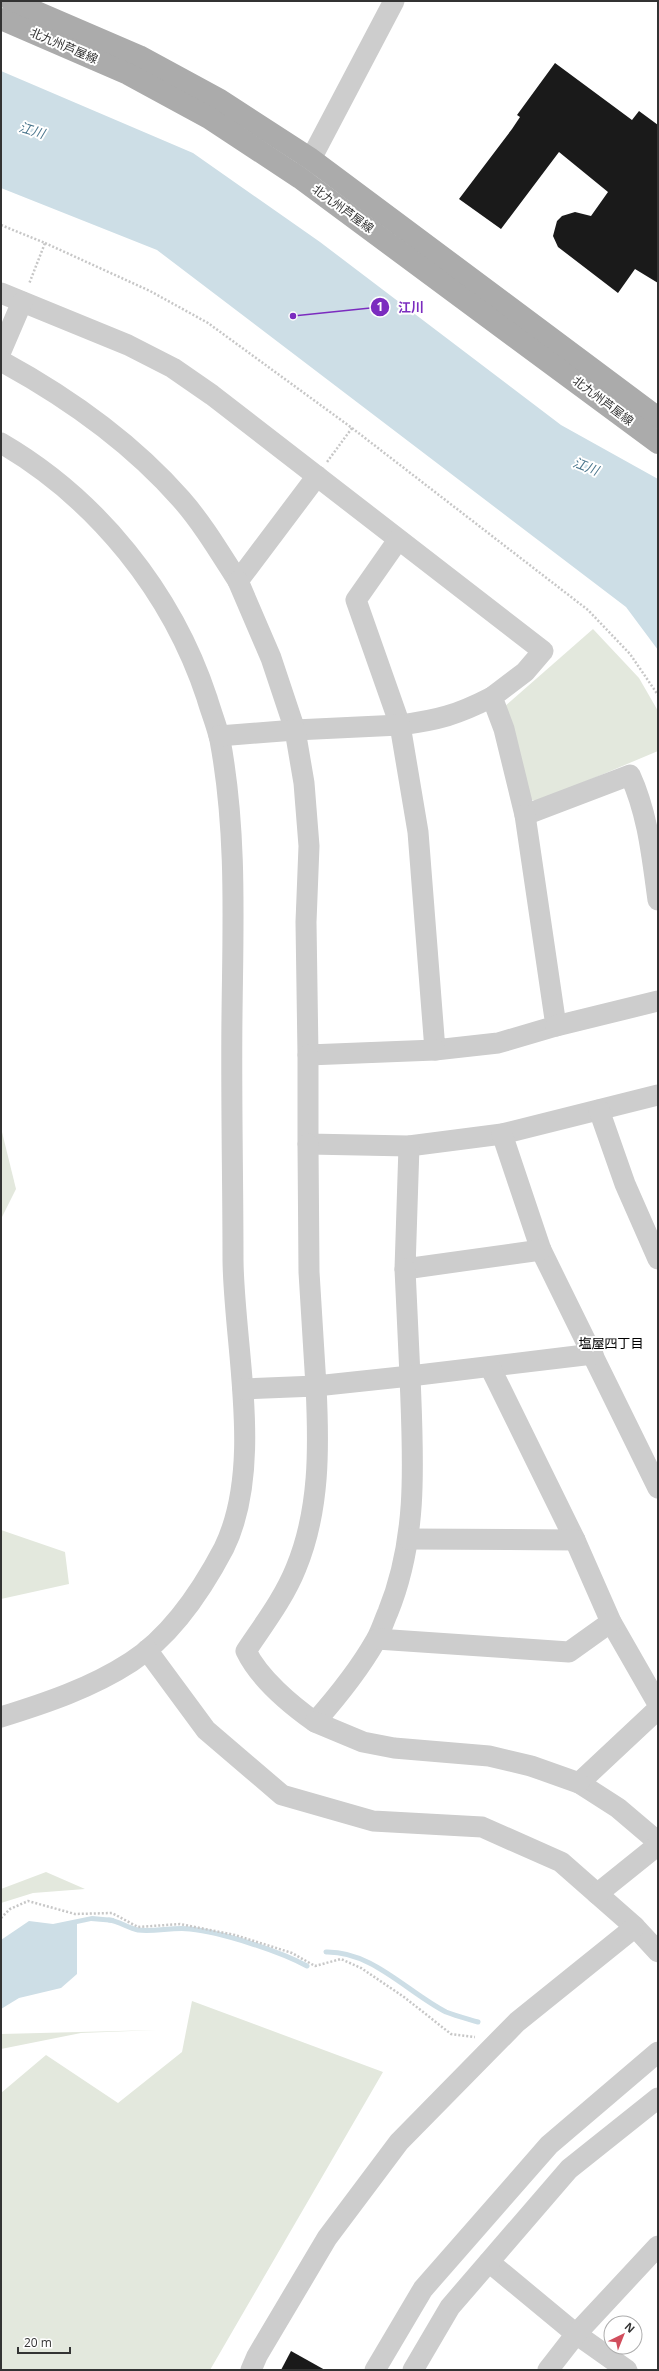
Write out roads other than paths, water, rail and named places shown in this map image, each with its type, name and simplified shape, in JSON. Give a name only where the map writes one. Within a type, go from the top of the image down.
[{"type":"main road","name":"北九州芦屋線","points":[[11,1],[139,56],[220,100],[658,442]]},
{"type":"main road","name":"北九州芦屋線","points":[[1,19],[128,74],[306,168],[658,418]]},
{"type":"street","points":[[306,168],[394,1]]},
{"type":"street","points":[[1,293],[128,345],[173,368],[317,476],[543,652],[525,672],[492,697],[466,711],[438,720],[400,725],[295,730],[219,736]]},
{"type":"street","points":[[1,351],[22,302]]},
{"type":"street","points":[[1,361],[50,388],[96,419],[139,455],[182,500],[214,543],[238,581],[271,658],[295,730],[304,783],[309,846],[306,930],[309,1272],[316,1386],[318,1439],[317,1481],[309,1525],[296,1568],[281,1598],[246,1651],[273,1686],[299,1711],[315,1722],[363,1742],[394,1748],[489,1756],[531,1766],[579,1783],[618,1808],[658,1842]]},
{"type":"street","points":[[1,443],[24,457],[65,487],[106,528],[138,567],[178,626],[201,680],[219,736],[234,866],[232,1045],[234,1268],[243,1389],[244,1444],[240,1497],[225,1545],[176,1621],[147,1650],[131,1662],[77,1691],[1,1718]]},
{"type":"street","points":[[238,581],[317,476]]},
{"type":"street","points":[[398,540],[356,600],[400,725],[418,832],[435,1050]]},
{"type":"street","points":[[492,697],[504,729],[525,815],[556,1026]]},
{"type":"street","points":[[525,815],[630,775],[640,796],[651,844],[658,900]]},
{"type":"street","points":[[308,1055],[435,1050],[498,1043],[556,1026],[658,1001]]},
{"type":"street","points":[[308,1144],[409,1146],[502,1134],[658,1095]]},
{"type":"street","points":[[598,1110],[625,1184],[658,1259]]},
{"type":"street","points":[[502,1134],[541,1250],[658,1488]]},
{"type":"street","points":[[315,1722],[350,1681],[377,1638],[398,1587],[409,1539],[414,1484],[405,1269],[409,1146]]},
{"type":"street","points":[[405,1269],[541,1250]]},
{"type":"street","points":[[243,1389],[316,1386],[593,1354]]},
{"type":"street","points":[[490,1367],[575,1540],[611,1622],[658,1704]]},
{"type":"street","points":[[409,1539],[575,1540]]},
{"type":"street","points":[[377,1638],[569,1652],[611,1622]]},
{"type":"street","points":[[147,1650],[206,1730],[282,1795],[373,1821],[482,1827],[561,1862],[635,1927],[658,1952]]},
{"type":"street","points":[[579,1783],[658,1709]]},
{"type":"street","points":[[597,1894],[658,1845]]},
{"type":"street","points":[[251,2370],[257,2356],[327,2238],[399,2142],[517,2022],[635,1927]]},
{"type":"street","points":[[376,2370],[423,2289],[549,2145],[658,2052]]},
{"type":"street","points":[[413,2370],[450,2307],[569,2169],[658,2098]]},
{"type":"street","points":[[548,2370],[576,2334],[658,2246]]},
{"type":"street","points":[[489,2262],[576,2334],[627,2370]]},
{"type":"water","points":[[1,71],[193,153],[320,242],[561,425],[658,479],[658,650],[626,607],[157,250],[1,188]]},
{"type":"water","points":[[92,1916],[114,1918],[115,1923],[91,1921],[77,1924],[77,1974],[61,1988],[19,1998],[1,2009],[1,1940],[29,1921],[53,1924]]},
{"type":"waterway","points":[[109,1920],[138,1930],[190,1929],[217,1934],[266,1948],[307,1966]]},
{"type":"waterway","points":[[326,1952],[343,1953],[359,1958],[389,1974],[446,2012],[478,2022]]},
{"type":"place","name":"江川","points":[[293,316]]},
{"type":"district","name":"塩屋四丁目","points":[[611,1343]]}]
